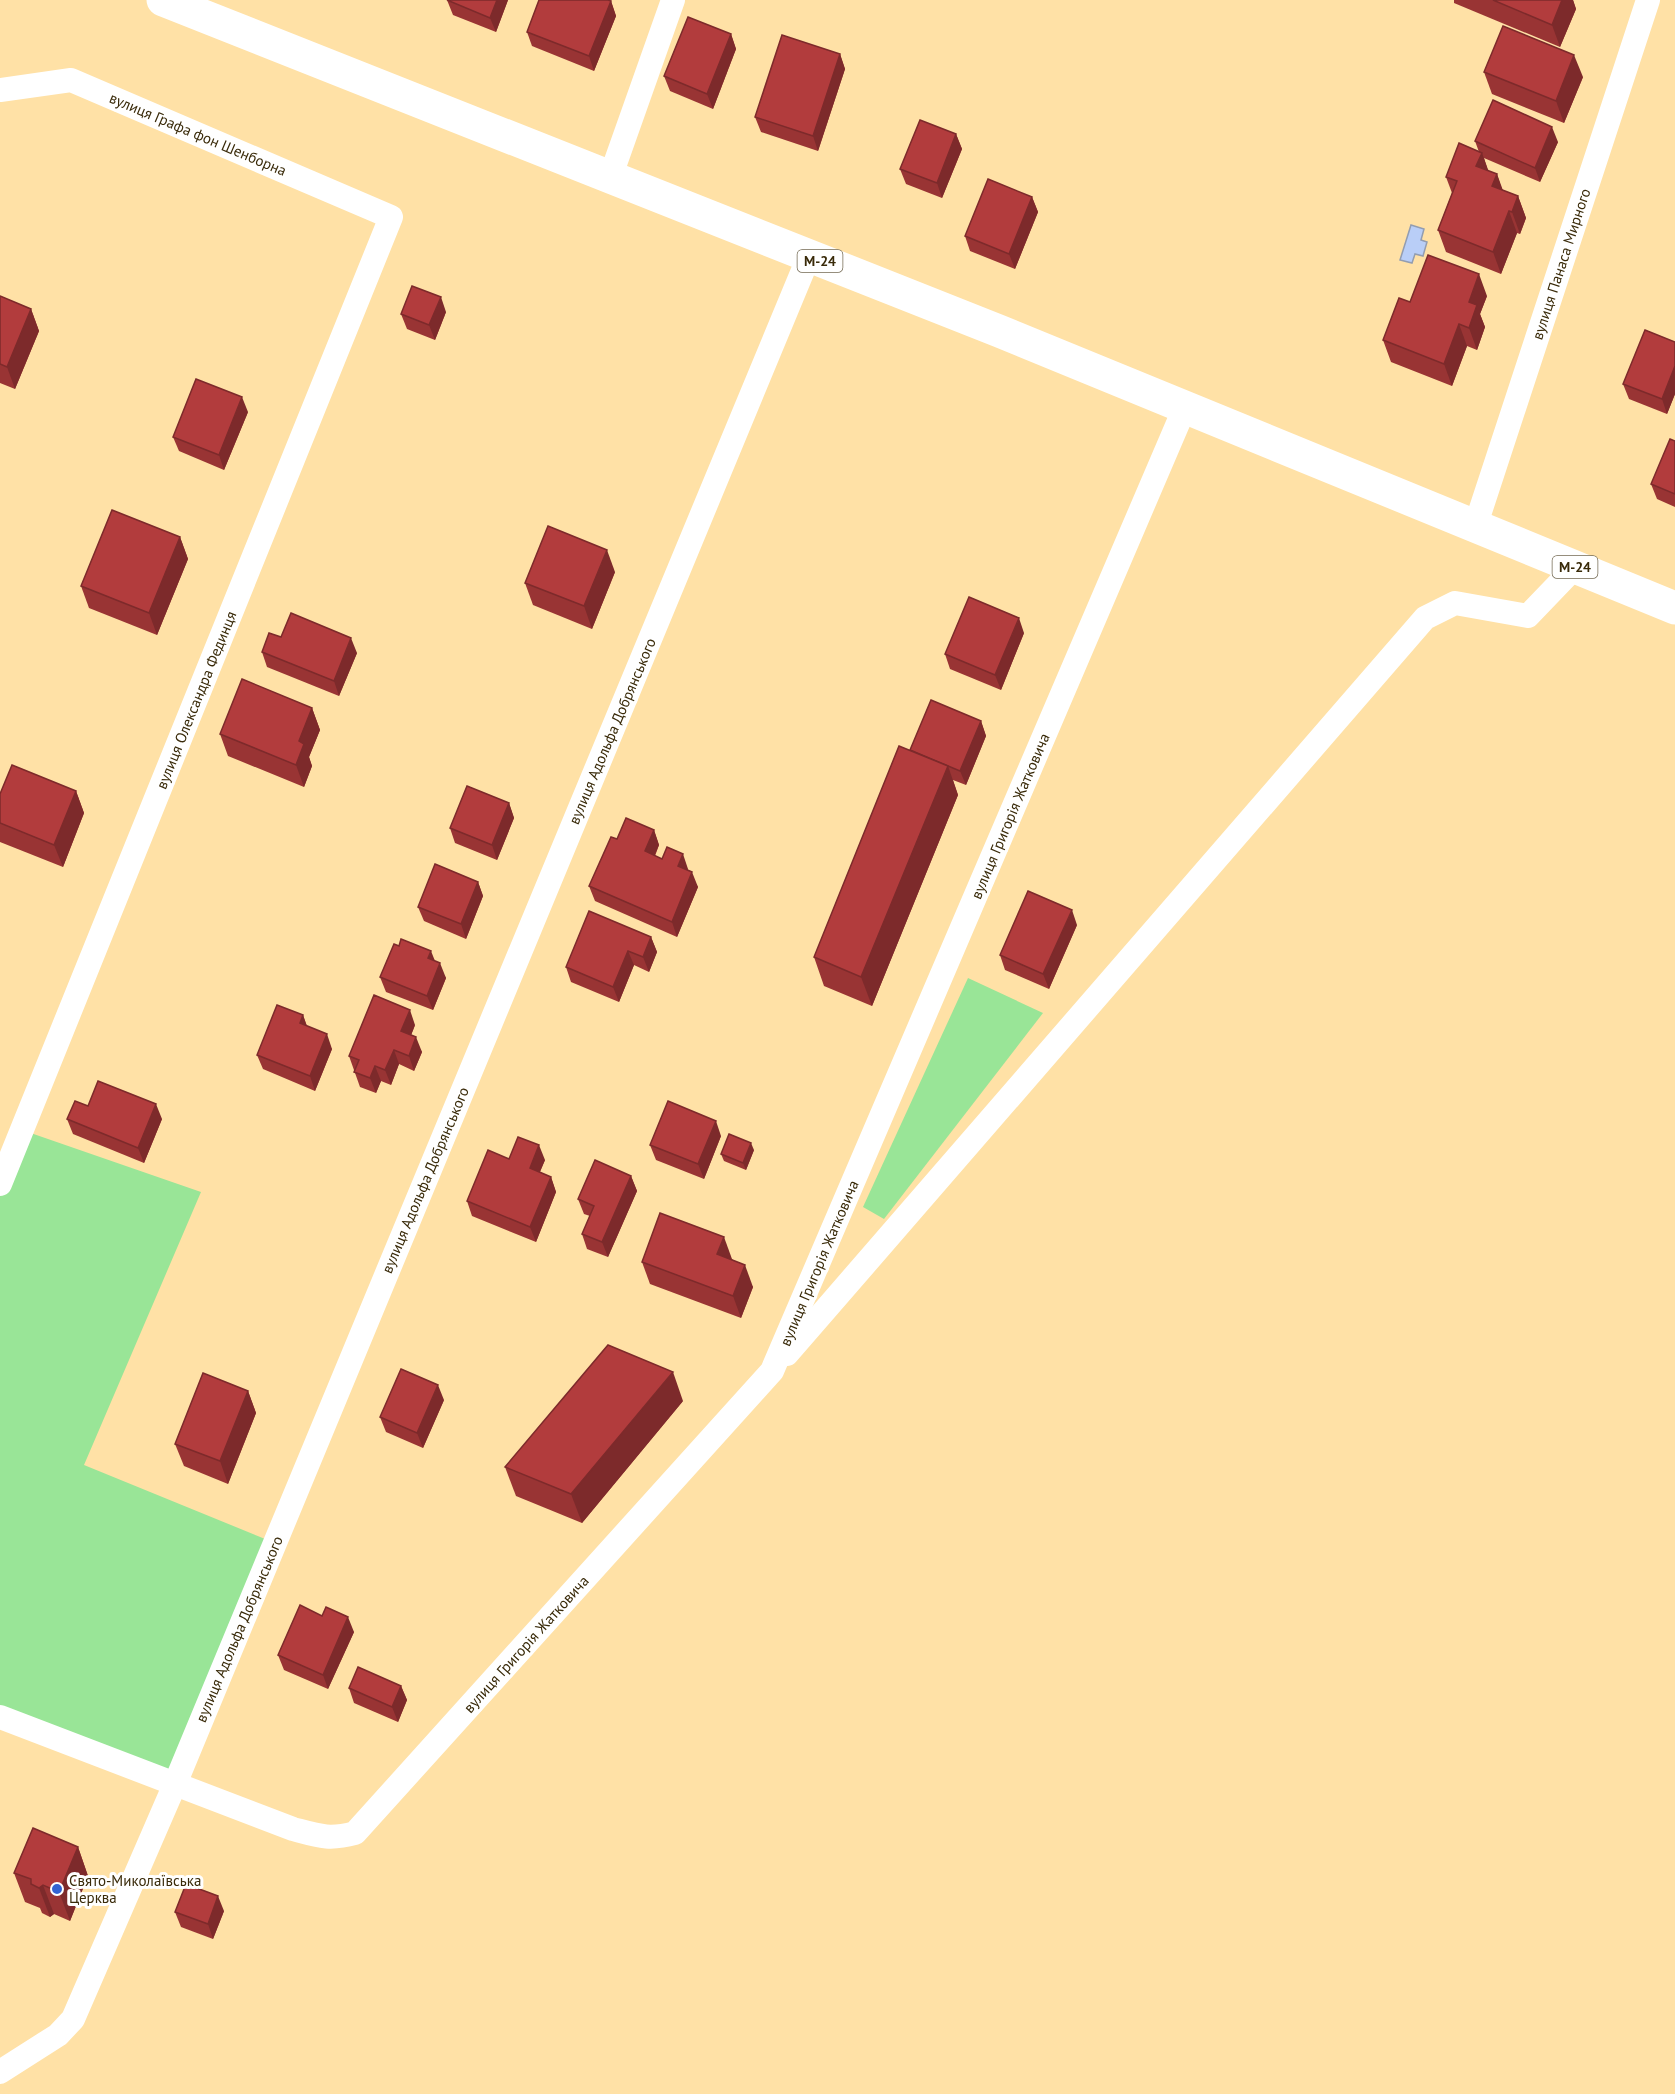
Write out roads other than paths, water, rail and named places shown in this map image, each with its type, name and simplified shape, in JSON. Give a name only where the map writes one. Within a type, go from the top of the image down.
[{"type":"highway","name":"М-24","points":[[163,0],[1185,407],[1675,608]]},
{"type":"street","points":[[610,178],[673,0]]},
{"type":"street","name":"вулиця Панаса Мирного","points":[[1475,527],[1648,0]]},
{"type":"street","name":"вулиця Графа фон Шенборна","points":[[0,90],[71,80],[391,217]]},
{"type":"street","name":"вулиця Олександра Фединця","points":[[0,1184],[391,217]]},
{"type":"street","name":"вулиця Адольфа Добрянського","points":[[0,2072],[58,2035],[73,2019],[175,1784],[809,256]]},
{"type":"street","name":"вулиця Григорія Жатковича","points":[[0,1717],[293,1829],[321,1837],[337,1838],[356,1833],[772,1371],[1185,407]]},
{"type":"street","points":[[772,1371],[1425,618],[1455,603],[1528,616],[1575,567]]},
{"type":"water","points":[[1411,225],[1424,229],[1421,240],[1427,242],[1423,256],[1415,254],[1412,263],[1400,260]]},
{"type":"place","name":"Свято-Миколаївська Церква","points":[[57,1889]]}]
